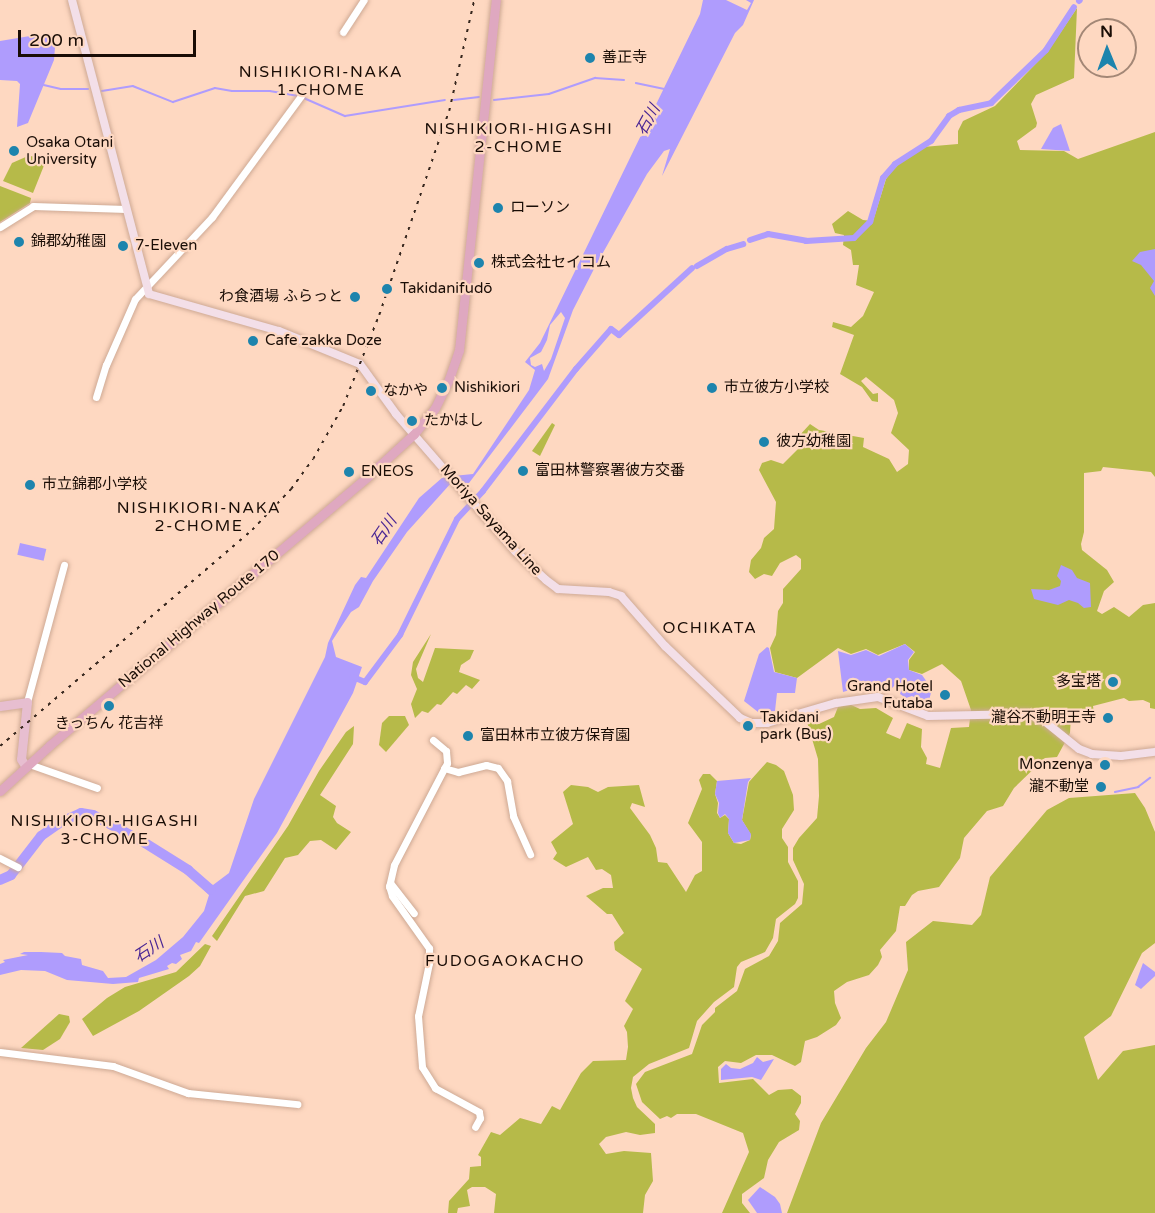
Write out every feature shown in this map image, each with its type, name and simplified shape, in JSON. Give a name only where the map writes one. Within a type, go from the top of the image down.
[{"type":"highway","name":"National Highway Route 170","points":[[0,791],[414,434],[441,397],[459,350],[496,0]]},
{"type":"main road","points":[[72,0],[146,286]]},
{"type":"main road","name":"Moriya Sayama Line","points":[[146,286],[149,294],[155,297],[268,328],[357,363],[368,373],[395,412],[515,551],[556,589],[607,591],[621,596],[665,646],[737,715],[747,721],[767,723],[835,704],[878,697],[928,716],[1028,714],[1043,720],[1079,748],[1092,754],[1111,756],[1155,752]]},
{"type":"main road","points":[[0,706],[27,702],[21,759],[28,765]]},
{"type":"street","points":[[343,32],[364,0]]},
{"type":"street","points":[[96,397],[125,319],[146,286],[212,217],[301,96]]},
{"type":"street","points":[[0,227],[33,206],[126,209]]},
{"type":"street","points":[[27,702],[64,565]]},
{"type":"street","points":[[434,740],[448,756],[394,865],[390,878],[392,896],[429,948],[429,963],[418,1016],[422,1067],[435,1088],[479,1112],[480,1118],[475,1127]]},
{"type":"street","points":[[28,765],[97,788]]},
{"type":"street","points":[[444,768],[458,772],[486,765],[498,768],[507,781],[513,816],[530,854]]},
{"type":"street","points":[[0,858],[16,865]]},
{"type":"street","points":[[390,878],[395,891],[414,913]]},
{"type":"street","points":[[0,1052],[113,1066],[188,1093],[297,1104]]},
{"type":"shaded area","points":[[703,0],[726,0],[747,10],[751,3],[746,0],[754,0],[743,25],[735,33],[662,176],[670,149],[664,151],[647,174],[595,267],[573,310],[548,379],[469,483],[452,482],[407,532],[373,581],[359,607],[351,612],[332,641],[336,657],[362,667],[353,693],[277,833],[199,943],[196,942],[191,951],[180,955],[182,959],[176,964],[172,963],[167,966],[169,969],[139,978],[138,982],[113,984],[67,980],[45,971],[21,970],[0,975],[0,964],[5,962],[3,960],[28,955],[20,954],[24,952],[41,952],[62,953],[65,956],[81,959],[82,965],[103,971],[108,978],[126,977],[156,960],[183,937],[204,911],[209,895],[200,886],[203,881],[213,885],[229,873],[254,799],[325,657],[328,643],[355,585],[361,577],[366,578],[419,498],[443,477],[473,474],[529,390],[535,370],[525,362],[540,343],[700,14]],"holes":[[[561,312],[565,318],[551,359],[544,371],[542,364],[535,367],[531,365],[530,358],[541,352],[547,340],[550,325]]]},
{"type":"shaded area","points":[[1077,8],[1074,78],[1036,95],[1031,104],[1037,123],[1036,127],[1017,141],[1020,150],[1064,151],[1078,159],[1155,132],[1155,477],[1151,472],[1103,467],[1101,471],[1084,473],[1084,532],[1081,544],[1082,550],[1107,570],[1114,582],[1104,591],[1097,611],[1102,614],[1114,607],[1129,617],[1143,605],[1155,603],[1155,709],[1150,708],[1150,703],[1143,700],[1129,701],[1124,698],[1093,706],[1094,713],[1071,716],[1070,733],[1057,757],[1045,758],[1014,788],[1003,806],[987,811],[964,838],[960,858],[939,887],[918,891],[912,895],[905,906],[900,906],[896,931],[880,950],[882,957],[878,965],[869,975],[847,982],[834,991],[835,1003],[841,1018],[836,1025],[817,1037],[805,1041],[801,1062],[795,1066],[772,1055],[756,1055],[741,1063],[725,1061],[718,1067],[719,1083],[753,1079],[769,1095],[778,1090],[792,1089],[801,1096],[801,1103],[795,1114],[800,1121],[799,1130],[779,1142],[768,1160],[764,1178],[742,1194],[742,1203],[750,1213],[722,1213],[749,1152],[743,1133],[696,1114],[677,1114],[671,1118],[667,1116],[660,1119],[642,1102],[636,1084],[645,1072],[692,1054],[702,1025],[715,1012],[715,1008],[737,991],[745,969],[769,956],[778,941],[780,923],[802,904],[804,884],[793,860],[793,848],[817,818],[819,796],[818,759],[807,722],[813,720],[814,724],[819,724],[834,717],[838,707],[849,704],[860,709],[876,708],[893,718],[886,733],[900,739],[907,723],[922,729],[921,747],[927,758],[926,764],[940,768],[951,728],[969,727],[971,710],[961,681],[942,664],[922,674],[909,670],[909,660],[915,652],[905,644],[878,655],[866,649],[851,654],[838,648],[797,678],[775,672],[770,648],[776,635],[778,611],[783,603],[783,589],[801,569],[801,559],[796,555],[780,563],[772,576],[764,574],[755,579],[749,572],[751,560],[761,548],[764,538],[774,529],[776,502],[759,470],[762,463],[771,460],[783,464],[799,448],[799,436],[810,424],[819,430],[864,438],[863,447],[889,459],[897,472],[908,464],[909,450],[891,433],[898,413],[894,400],[866,377],[861,381],[873,394],[878,393],[878,402],[872,401],[862,387],[840,374],[854,335],[832,327],[833,322],[851,327],[863,316],[874,292],[856,285],[859,265],[853,265],[851,250],[843,245],[844,235],[835,233],[832,224],[848,211],[863,220],[873,221],[886,179],[897,164],[923,147],[958,144],[958,131],[963,121],[995,106],[1048,51]]},
{"type":"shaded area","points":[[36,35],[56,35],[54,60],[28,123],[17,127],[20,84],[17,81],[0,80],[0,41]]},
{"type":"shaded area","points":[[1061,124],[1070,151],[1041,149],[1053,128]]},
{"type":"shaded area","points":[[28,156],[44,157],[45,163],[33,193],[3,181],[12,163]]},
{"type":"shaded area","points":[[0,186],[31,198],[30,203],[0,222]]},
{"type":"shaded area","points":[[1155,249],[1155,296],[1150,288],[1154,281],[1141,265],[1132,261],[1140,252]]},
{"type":"shaded area","points":[[552,423],[555,425],[540,456],[532,451]]},
{"type":"shaded area","points":[[20,543],[46,549],[44,561],[17,555]]},
{"type":"shaded area","points":[[1061,565],[1072,570],[1077,578],[1090,583],[1091,607],[1084,608],[1069,600],[1058,605],[1034,599],[1031,589],[1049,590],[1060,586],[1061,581],[1057,576]]},
{"type":"shaded area","points":[[431,634],[416,669],[418,678],[423,682],[435,648],[474,650],[470,659],[461,665],[459,672],[480,680],[472,689],[466,685],[457,694],[453,692],[441,705],[437,704],[428,713],[422,711],[415,718],[411,704],[417,689],[411,675],[413,662]]},
{"type":"shaded area","points":[[905,644],[914,652],[908,660],[909,670],[922,675],[932,689],[928,704],[912,696],[906,698],[900,694],[902,688],[895,685],[892,688],[887,685],[871,686],[870,684],[843,692],[838,651],[851,655],[866,650],[879,656]]},
{"type":"shaded area","points":[[767,647],[774,672],[797,678],[795,693],[777,693],[775,711],[758,712],[744,701],[759,654]]},
{"type":"shaded area","points":[[389,716],[405,716],[409,725],[386,752],[379,745],[382,723]]},
{"type":"shaded area","points":[[354,726],[353,744],[320,795],[336,806],[333,817],[337,823],[351,832],[336,850],[321,840],[310,841],[298,855],[285,858],[264,891],[245,896],[217,941],[212,936],[288,826],[319,771],[346,732]]},
{"type":"shaded area","points":[[767,762],[784,771],[793,795],[794,810],[782,829],[782,838],[788,847],[788,862],[798,881],[798,898],[795,904],[776,919],[773,938],[765,952],[741,962],[737,967],[734,987],[714,1002],[697,1021],[689,1048],[649,1064],[633,1077],[631,1088],[633,1098],[637,1107],[655,1124],[655,1133],[640,1135],[626,1132],[606,1137],[599,1144],[606,1154],[624,1151],[651,1153],[653,1181],[645,1195],[643,1213],[494,1213],[496,1194],[485,1187],[472,1187],[467,1190],[470,1206],[458,1208],[457,1213],[448,1213],[449,1201],[469,1179],[470,1167],[481,1166],[481,1157],[478,1155],[491,1132],[500,1135],[520,1118],[541,1124],[552,1106],[560,1110],[581,1073],[593,1061],[626,1060],[628,1047],[627,1032],[624,1026],[633,1009],[625,1001],[642,969],[615,950],[614,942],[624,933],[612,914],[607,914],[586,896],[603,888],[613,888],[611,875],[602,869],[596,870],[588,857],[566,867],[553,859],[557,853],[551,842],[573,824],[563,792],[571,785],[588,787],[598,792],[608,787],[639,785],[645,807],[632,803],[630,808],[650,835],[656,848],[658,862],[667,863],[686,892],[695,875],[702,871],[702,842],[688,823],[702,789],[699,780],[703,774],[710,774],[717,781],[715,794],[718,803],[717,813],[720,818],[725,815],[729,819],[728,833],[734,843],[741,844],[750,840],[751,835],[742,820],[749,782]]},
{"type":"shaded area","points":[[751,778],[748,782],[742,820],[751,834],[750,840],[734,843],[728,833],[729,819],[725,814],[720,818],[718,813],[719,803],[715,794],[717,781]]},
{"type":"shaded area","points":[[1135,793],[1145,808],[1155,832],[1155,943],[1142,953],[1111,1016],[1084,1037],[1098,1080],[1123,1051],[1155,1045],[1155,1213],[787,1213],[821,1123],[866,1048],[886,1022],[908,970],[906,942],[933,921],[972,925],[981,915],[990,877],[1047,810],[1069,798]]},
{"type":"shaded area","points":[[205,944],[211,946],[200,966],[189,976],[139,1011],[93,1036],[82,1019],[107,998],[125,987],[176,972]]},
{"type":"shaded area","points":[[1143,963],[1155,972],[1155,976],[1141,989],[1135,985]]},
{"type":"shaded area","points":[[59,1014],[69,1016],[70,1022],[60,1039],[43,1050],[21,1048]]},
{"type":"shaded area","points":[[757,1057],[763,1062],[774,1059],[761,1080],[752,1077],[721,1080],[721,1069],[726,1064],[731,1068],[740,1069],[753,1063]]},
{"type":"shaded area","points":[[760,1187],[775,1197],[782,1213],[757,1213],[748,1200]]},
{"type":"waterway","points":[[750,240],[768,234],[806,241],[854,238],[870,222],[883,178],[895,164],[931,141],[949,116],[959,110],[991,103],[1046,50],[1074,7]]},
{"type":"waterway","points":[[494,100],[549,94],[595,78],[624,80]]},
{"type":"waterway","points":[[636,83],[665,89]]},
{"type":"waterway","points":[[44,85],[61,89],[88,89]]},
{"type":"waterway","points":[[102,91],[133,86],[173,102],[215,88],[232,91],[270,91],[297,96]]},
{"type":"waterway","points":[[454,100],[479,97]]},
{"type":"waterway","points":[[304,98],[345,116],[445,100]]},
{"type":"waterway","points":[[697,266],[727,249],[743,244]]},
{"type":"waterway","points":[[353,677],[365,682],[400,635],[457,519],[483,491],[576,369],[611,329],[619,335],[692,268]]},
{"type":"waterway","points":[[1115,792],[1138,787],[1150,778]]},
{"type":"waterway","points":[[0,880],[11,875],[41,836],[61,822],[81,813],[93,815],[145,843],[188,870],[211,890]]},
{"type":"railway","points":[[0,746],[252,530],[291,489],[313,459],[343,406],[379,315],[449,111],[474,0]]},
{"type":"place","name":"善正寺","points":[[590,58]]},
{"type":"place","name":"Osaka Otani University","points":[[14,151]]},
{"type":"place","name":"ローソン","points":[[498,208]]},
{"type":"place","name":"錦郡幼稚園","points":[[19,242]]},
{"type":"place","name":"7-Eleven","points":[[123,246]]},
{"type":"place","name":"株式会社セイコム","points":[[479,263]]},
{"type":"place","name":"Takidanifudō","points":[[387,289]]},
{"type":"place","name":"わ食酒場 ふらっと","points":[[355,297]]},
{"type":"place","name":"Cafe zakka Doze","points":[[253,341]]},
{"type":"place","name":"Nishikiori","points":[[442,388]]},
{"type":"place","name":"市立彼方小学校","points":[[712,388]]},
{"type":"place","name":"なかや","points":[[371,391]]},
{"type":"place","name":"たかはし","points":[[412,421]]},
{"type":"place","name":"彼方幼稚園","points":[[764,442]]},
{"type":"place","name":"富田林警察署彼方交番","points":[[523,471]]},
{"type":"place","name":"ENEOS","points":[[349,472]]},
{"type":"place","name":"市立錦郡小学校","points":[[30,485]]},
{"type":"place","name":"多宝塔","points":[[1113,682]]},
{"type":"place","name":"Grand Hotel Futaba","points":[[945,695]]},
{"type":"place","name":"きっちん 花吉祥","points":[[109,706]]},
{"type":"place","name":"瀧谷不動明王寺","points":[[1108,718]]},
{"type":"place","name":"Takidani park (Bus)","points":[[748,726]]},
{"type":"place","name":"富田林市立彼方保育園","points":[[468,736]]},
{"type":"place","name":"Monzenya","points":[[1105,765]]},
{"type":"place","name":"瀧不動堂","points":[[1101,787]]},
{"type":"district","name":"NISHIKIORI-NAKA 1-CHOME","points":[[321,81]]},
{"type":"district","name":"NISHIKIORI-HIGASHI 2-CHOME","points":[[519,138]]},
{"type":"district","name":"NISHIKIORI-NAKA 2-CHOME","points":[[199,517]]},
{"type":"district","name":"OCHIKATA","points":[[710,628]]},
{"type":"district","name":"NISHIKIORI-HIGASHI 3-CHOME","points":[[105,830]]},
{"type":"district","name":"FUDOGAOKACHO","points":[[505,961]]},
{"type":"water label","name":"石川","points":[[648,120]]},
{"type":"water label","name":"石川","points":[[384,531]]},
{"type":"water label","name":"石川","points":[[149,950]]}]
